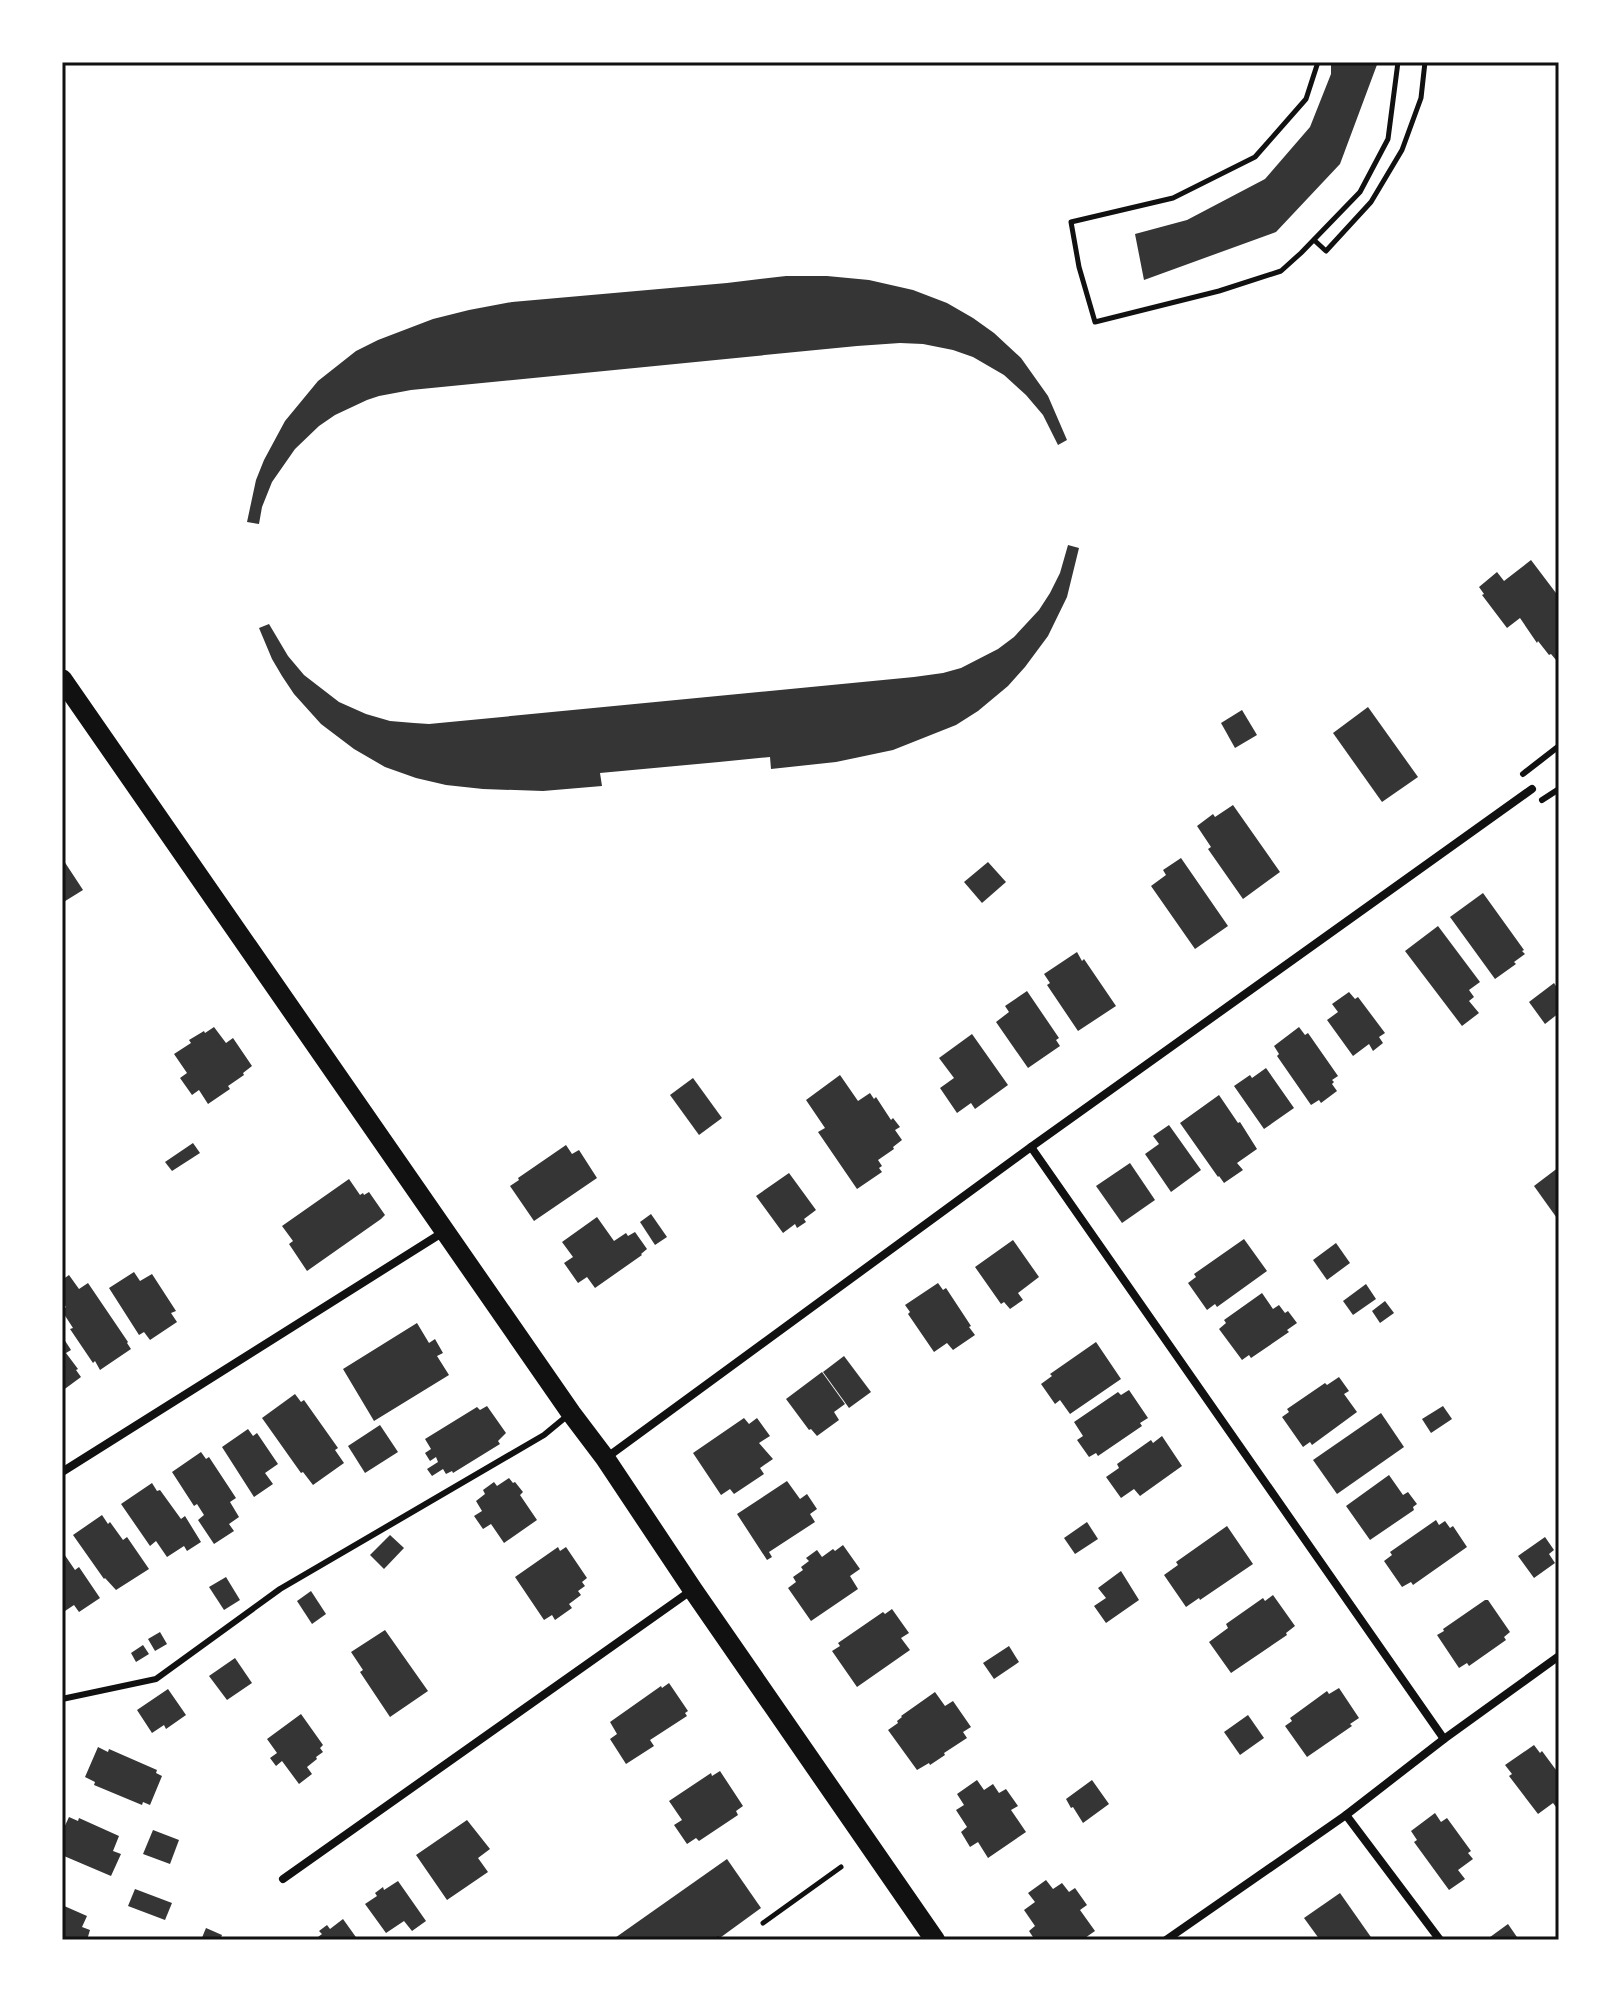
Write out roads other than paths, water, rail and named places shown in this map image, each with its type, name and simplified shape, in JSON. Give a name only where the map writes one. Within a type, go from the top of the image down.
[{"type":"main road","points":[[62,679],[605,1458],[935,1940]]},
{"type":"street","points":[[605,1458],[1031,1147],[1532,789]]},
{"type":"street","points":[[1031,1147],[1444,1739]]},
{"type":"street","points":[[62,1472],[446,1230]]},
{"type":"street","points":[[283,1879],[693,1590]]},
{"type":"street","points":[[1166,1940],[1346,1815],[1559,1656]]},
{"type":"street","points":[[1346,1815],[1440,1940]]},
{"type":"lane","points":[[1523,774],[1559,746]]},
{"type":"lane","points":[[1542,800],[1559,789]]},
{"type":"lane","points":[[62,1699],[156,1679],[280,1589],[544,1435],[571,1413]]}]
